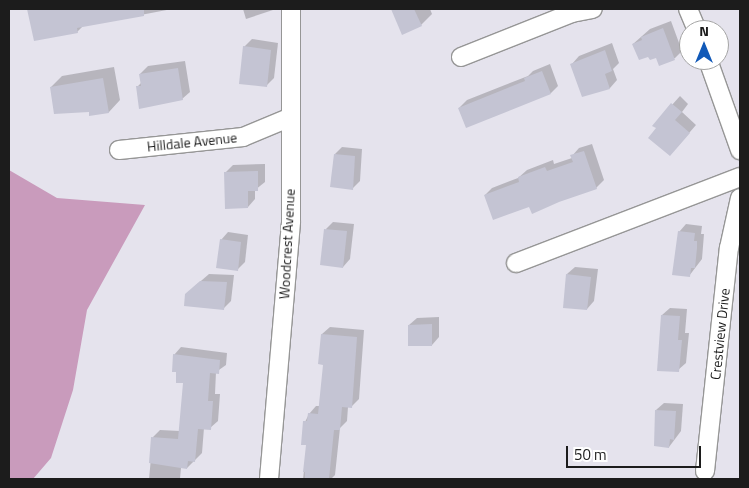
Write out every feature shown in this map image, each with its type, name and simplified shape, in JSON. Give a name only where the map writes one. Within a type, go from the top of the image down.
[{"type":"street","name":"Woodcrest Avenue","points":[[269,479],[290,221],[291,9]]},
{"type":"street","points":[[461,57],[571,11],[593,9]]},
{"type":"street","points":[[712,70],[740,150]]},
{"type":"street","name":"Hilldale Avenue","points":[[119,150],[243,136],[291,117]]},
{"type":"street","points":[[516,263],[740,177]]},
{"type":"street","name":"Crestview Drive","points":[[704,472],[729,248],[740,198]]},
{"type":"shaded area","points":[[9,170],[57,198],[145,205],[87,310],[73,390],[51,458],[33,479],[9,479]]},
{"type":"building","points":[[27,9],[144,9],[144,16],[77,28],[78,33],[34,41]]},
{"type":"building","points":[[391,9],[414,9],[422,26],[402,35]]},
{"type":"building","points":[[663,28],[675,60],[659,66],[656,58],[650,60],[648,57],[639,60],[632,44],[642,40],[641,37]]},
{"type":"building","points":[[243,46],[271,50],[267,87],[239,84]]},
{"type":"building","points":[[605,50],[612,71],[605,74],[610,89],[582,97],[570,64]]},
{"type":"building","points":[[178,68],[183,100],[139,109],[136,86],[141,86],[139,74]]},
{"type":"building","points":[[542,71],[551,94],[466,128],[458,108],[525,81],[524,78]]},
{"type":"building","points":[[103,78],[109,113],[89,116],[89,112],[54,114],[50,87]]},
{"type":"building","points":[[671,103],[682,112],[675,120],[690,133],[670,156],[648,138],[656,128],[652,126]]},
{"type":"building","points":[[584,151],[597,189],[559,202],[532,214],[529,207],[493,220],[484,195],[519,182],[518,177],[545,167],[547,171],[573,162],[570,155]]},
{"type":"building","points":[[334,154],[355,156],[353,190],[330,187]]},
{"type":"building","points":[[258,171],[258,191],[248,191],[248,208],[225,209],[224,172]]},
{"type":"building","points":[[324,229],[347,231],[343,268],[320,265]]},
{"type":"building","points":[[678,231],[695,233],[694,241],[697,241],[697,248],[695,268],[691,268],[690,277],[672,275]]},
{"type":"building","points":[[220,239],[241,242],[238,271],[216,268]]},
{"type":"building","points":[[566,274],[591,277],[587,310],[563,308]]},
{"type":"building","points":[[200,281],[227,282],[224,310],[184,306],[185,294]]},
{"type":"building","points":[[661,315],[680,316],[678,340],[682,340],[679,372],[657,371]]},
{"type":"building","points":[[432,324],[432,346],[408,346],[408,325]]},
{"type":"building","points":[[321,334],[357,337],[352,408],[342,407],[340,430],[334,430],[329,479],[305,479],[305,472],[303,472],[306,445],[301,445],[303,421],[307,421],[308,413],[318,414],[323,365],[318,364]]},
{"type":"building","points":[[173,354],[220,360],[219,374],[210,373],[208,401],[213,401],[211,430],[198,429],[195,462],[188,461],[187,469],[149,463],[151,437],[178,439],[183,383],[176,383],[176,372],[172,372]]},
{"type":"building","points":[[655,410],[676,411],[674,440],[670,439],[669,448],[654,446]]}]
